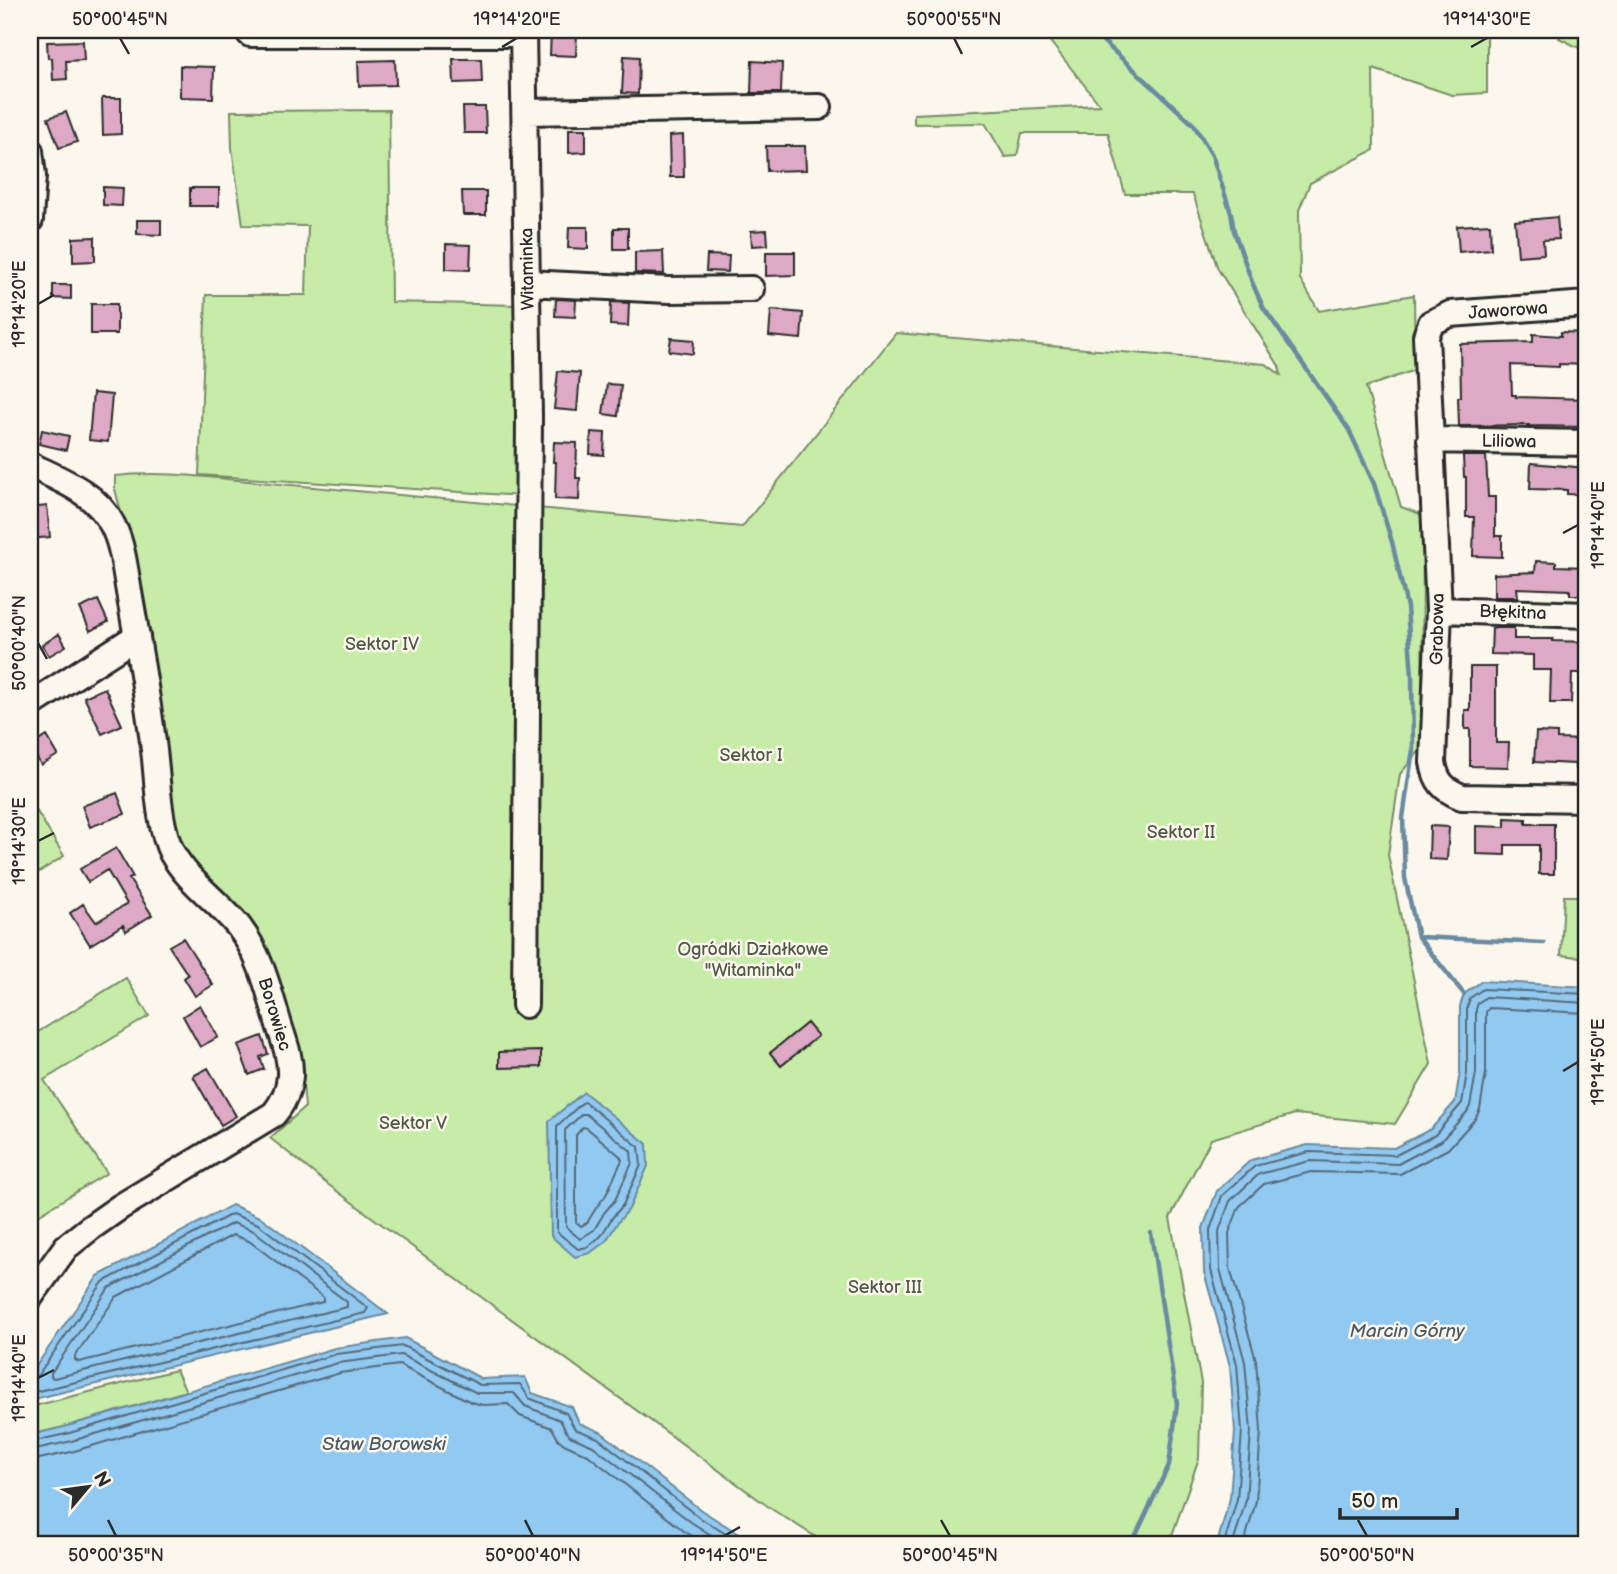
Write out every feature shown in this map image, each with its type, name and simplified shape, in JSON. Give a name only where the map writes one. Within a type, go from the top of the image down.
[{"type":"street","points":[[250,34],[523,32]]},
{"type":"street","name":"Witaminka","points":[[523,32],[529,508],[525,1004]]},
{"type":"street","points":[[525,113],[819,107]]},
{"type":"street","points":[[30,151],[33,176],[30,220]]},
{"type":"street","points":[[527,283],[669,290],[751,289]]},
{"type":"street","name":"Jaworowa","points":[[1431,323],[1450,314],[1587,304]]},
{"type":"street","name":"Grabowa","points":[[1431,323],[1426,336],[1439,610],[1433,762],[1435,774],[1451,793],[1462,797],[1587,799]]},
{"type":"street","name":"Liliowa","points":[[1430,440],[1587,443]]},
{"type":"street","name":"Borowiec","points":[[30,465],[86,494],[108,516],[120,542],[168,843],[186,873],[233,921],[255,953],[264,974],[290,1066],[289,1083],[274,1114],[90,1228],[66,1247],[30,1297]]},
{"type":"street","name":"Błękitna","points":[[1439,610],[1587,615]]},
{"type":"street","points":[[30,705],[137,636]]},
{"type":"green space","name":"Ogródki Działkowe \"Witaminka\"","points":[[1041,30],[1487,30],[1487,93],[1452,95],[1373,69],[1374,150],[1310,183],[1299,210],[1300,279],[1319,311],[1414,295],[1415,370],[1366,387],[1401,507],[1423,515],[1422,748],[1400,774],[1388,855],[1431,1064],[1395,1124],[1295,1114],[1211,1139],[1170,1218],[1201,1383],[1199,1458],[1169,1544],[827,1544],[773,1510],[388,1229],[270,1138],[305,1107],[300,1051],[263,943],[242,910],[205,877],[176,837],[167,762],[137,575],[115,489],[115,476],[192,476],[742,527],[896,333],[1266,364],[1281,375],[1279,366],[1218,269],[1193,194],[1125,194],[1108,133],[1022,133],[1017,156],[1005,157],[985,123],[914,124],[914,114],[1100,105]]},
{"type":"green space","points":[[1563,30],[1587,30],[1587,52],[1559,38]]},
{"type":"green space","points":[[389,110],[391,302],[519,305],[523,496],[199,475],[206,295],[306,295],[308,226],[243,225],[232,148],[231,111]]},
{"type":"green space","points":[[30,800],[64,856],[30,878]]},
{"type":"green space","points":[[1564,896],[1587,896],[1587,958],[1561,955]]},
{"type":"green space","points":[[126,978],[149,1016],[44,1080],[107,1173],[30,1220],[30,1037]]},
{"type":"green space","points":[[176,1370],[186,1391],[30,1435],[30,1407]]},
{"type":"water","name":"Marcin Górny","points":[[1482,981],[1587,987],[1587,1544],[1217,1544],[1230,1498],[1235,1431],[1230,1366],[1204,1272],[1203,1228],[1217,1191],[1251,1160],[1308,1145],[1394,1148],[1431,1129],[1455,1102],[1460,1072],[1460,1006],[1464,994]]},
{"type":"water","points":[[584,1092],[647,1144],[648,1166],[629,1209],[606,1241],[590,1253],[575,1257],[551,1236],[549,1121]]},
{"type":"water","points":[[232,1205],[262,1218],[388,1314],[30,1400],[30,1375],[98,1276]]},
{"type":"water","name":"Staw Borowski","points":[[405,1338],[482,1379],[525,1377],[532,1393],[572,1407],[579,1423],[601,1432],[701,1510],[755,1544],[30,1544],[30,1435],[335,1348]]},
{"type":"building","points":[[551,32],[577,33],[576,56],[550,55]]},
{"type":"building","points":[[83,41],[84,60],[66,61],[67,79],[53,80],[52,58],[48,58],[47,42]]},
{"type":"building","points":[[624,56],[639,57],[638,94],[622,93]]},
{"type":"building","points":[[453,59],[481,59],[482,82],[454,83]]},
{"type":"building","points":[[395,60],[396,85],[359,86],[358,61]]},
{"type":"building","points":[[752,61],[782,63],[781,93],[751,93]]},
{"type":"building","points":[[180,66],[214,67],[213,98],[180,97]]},
{"type":"building","points":[[102,98],[121,98],[121,134],[103,135]]},
{"type":"building","points":[[463,107],[485,107],[486,133],[464,133]]},
{"type":"building","points":[[66,112],[77,142],[59,148],[48,118]]},
{"type":"building","points":[[569,129],[586,129],[586,152],[569,153]]},
{"type":"building","points":[[683,135],[684,177],[670,177],[669,136]]},
{"type":"building","points":[[766,146],[805,146],[806,170],[767,171]]},
{"type":"building","points":[[103,187],[123,188],[122,206],[103,205]]},
{"type":"building","points":[[190,188],[219,188],[219,206],[190,206]]},
{"type":"building","points":[[462,191],[486,191],[486,215],[463,215]]},
{"type":"building","points":[[1557,217],[1559,239],[1543,240],[1544,254],[1518,256],[1515,221]]},
{"type":"building","points":[[137,220],[161,220],[161,235],[137,234]]},
{"type":"building","points":[[1490,224],[1491,249],[1459,252],[1457,226]]},
{"type":"building","points":[[569,227],[588,227],[588,249],[568,248]]},
{"type":"building","points":[[614,228],[628,228],[628,249],[614,249]]},
{"type":"building","points":[[767,230],[768,245],[752,246],[751,231]]},
{"type":"building","points":[[95,237],[95,261],[73,262],[73,238]]},
{"type":"building","points":[[446,244],[471,245],[470,270],[446,269]]},
{"type":"building","points":[[663,251],[664,274],[635,273],[635,252]]},
{"type":"building","points":[[766,252],[795,252],[795,275],[766,276]]},
{"type":"building","points":[[707,255],[729,256],[728,272],[706,271]]},
{"type":"building","points":[[53,285],[71,285],[71,299],[53,298]]},
{"type":"building","points":[[556,299],[576,300],[575,317],[555,316]]},
{"type":"building","points":[[611,302],[629,303],[628,326],[610,325]]},
{"type":"building","points":[[91,304],[117,304],[117,334],[91,334]]},
{"type":"building","points":[[771,310],[803,313],[801,339],[769,336]]},
{"type":"building","points":[[1561,332],[1587,333],[1587,365],[1511,365],[1512,395],[1587,399],[1587,427],[1459,426],[1460,344],[1533,342],[1533,334],[1561,336]]},
{"type":"building","points":[[671,338],[694,340],[693,354],[669,351]]},
{"type":"building","points":[[558,371],[580,373],[577,411],[554,409]]},
{"type":"building","points":[[607,384],[621,385],[618,416],[603,414]]},
{"type":"building","points":[[93,393],[112,395],[108,442],[89,440]]},
{"type":"building","points":[[42,430],[69,436],[66,450],[39,444]]},
{"type":"building","points":[[591,432],[605,433],[604,455],[590,454]]},
{"type":"building","points":[[554,442],[577,443],[576,478],[580,478],[579,500],[555,499]]},
{"type":"building","points":[[1463,456],[1486,456],[1488,497],[1495,497],[1495,536],[1502,536],[1502,557],[1473,556],[1474,517],[1466,517]]},
{"type":"building","points":[[1531,463],[1587,468],[1587,495],[1567,494],[1567,490],[1530,489]]},
{"type":"building","points":[[47,506],[50,537],[30,539],[30,508]]},
{"type":"building","points":[[1536,561],[1556,562],[1556,566],[1587,567],[1587,595],[1570,595],[1570,590],[1517,588],[1518,597],[1494,597],[1494,574],[1535,572]]},
{"type":"building","points":[[98,600],[108,622],[90,631],[80,608]]},
{"type":"building","points":[[1492,628],[1514,628],[1514,639],[1587,642],[1587,673],[1572,673],[1571,703],[1550,703],[1551,670],[1533,670],[1533,655],[1491,654]]},
{"type":"building","points":[[59,634],[66,646],[49,656],[42,645]]},
{"type":"building","points":[[1470,667],[1496,667],[1496,743],[1509,743],[1508,767],[1470,766],[1470,729],[1465,729],[1465,710],[1470,710]]},
{"type":"building","points":[[105,688],[122,725],[102,734],[84,697]]},
{"type":"building","points":[[1536,732],[1557,733],[1557,739],[1587,740],[1587,769],[1575,769],[1575,764],[1534,762]]},
{"type":"building","points":[[47,736],[58,755],[41,765],[30,746]]},
{"type":"building","points":[[117,793],[125,814],[90,827],[82,806]]},
{"type":"building","points":[[1505,818],[1526,819],[1526,824],[1554,824],[1554,874],[1539,874],[1539,845],[1505,845],[1505,855],[1476,854],[1476,826],[1505,827]]},
{"type":"building","points":[[1430,826],[1449,827],[1447,860],[1429,859]]},
{"type":"building","points":[[116,848],[133,877],[129,879],[152,915],[126,931],[123,925],[90,945],[70,913],[83,904],[96,922],[127,904],[107,870],[88,882],[80,869]]},
{"type":"building","points":[[183,938],[213,985],[195,996],[184,978],[188,975],[169,946]]},
{"type":"building","points":[[200,1005],[218,1037],[200,1047],[183,1016]]},
{"type":"building","points":[[807,1023],[818,1036],[781,1066],[770,1053]]},
{"type":"building","points":[[262,1036],[268,1054],[260,1057],[264,1069],[249,1075],[238,1045]]},
{"type":"building","points":[[541,1051],[541,1067],[499,1068],[499,1052]]},
{"type":"building","points":[[208,1068],[236,1116],[221,1125],[193,1076]]},
{"type":"waterway","points":[[1091,30],[1194,125],[1212,155],[1231,213],[1234,231],[1263,307],[1349,430],[1374,484],[1392,542],[1407,607],[1413,749],[1403,818],[1405,878],[1418,937],[1464,994]]},
{"type":"waterway","points":[[1419,937],[1544,943]]},
{"type":"waterway","points":[[1127,1544],[1137,1533],[1169,1465],[1177,1404],[1151,1233]]},
{"type":"park label","name":"Sektor IV","points":[[382,644]]},
{"type":"park label","name":"Sektor I","points":[[751,755]]},
{"type":"park label","name":"Sektor II","points":[[1181,832]]},
{"type":"park label","name":"Sektor V","points":[[413,1123]]},
{"type":"park label","name":"Sektor III","points":[[885,1287]]}]
